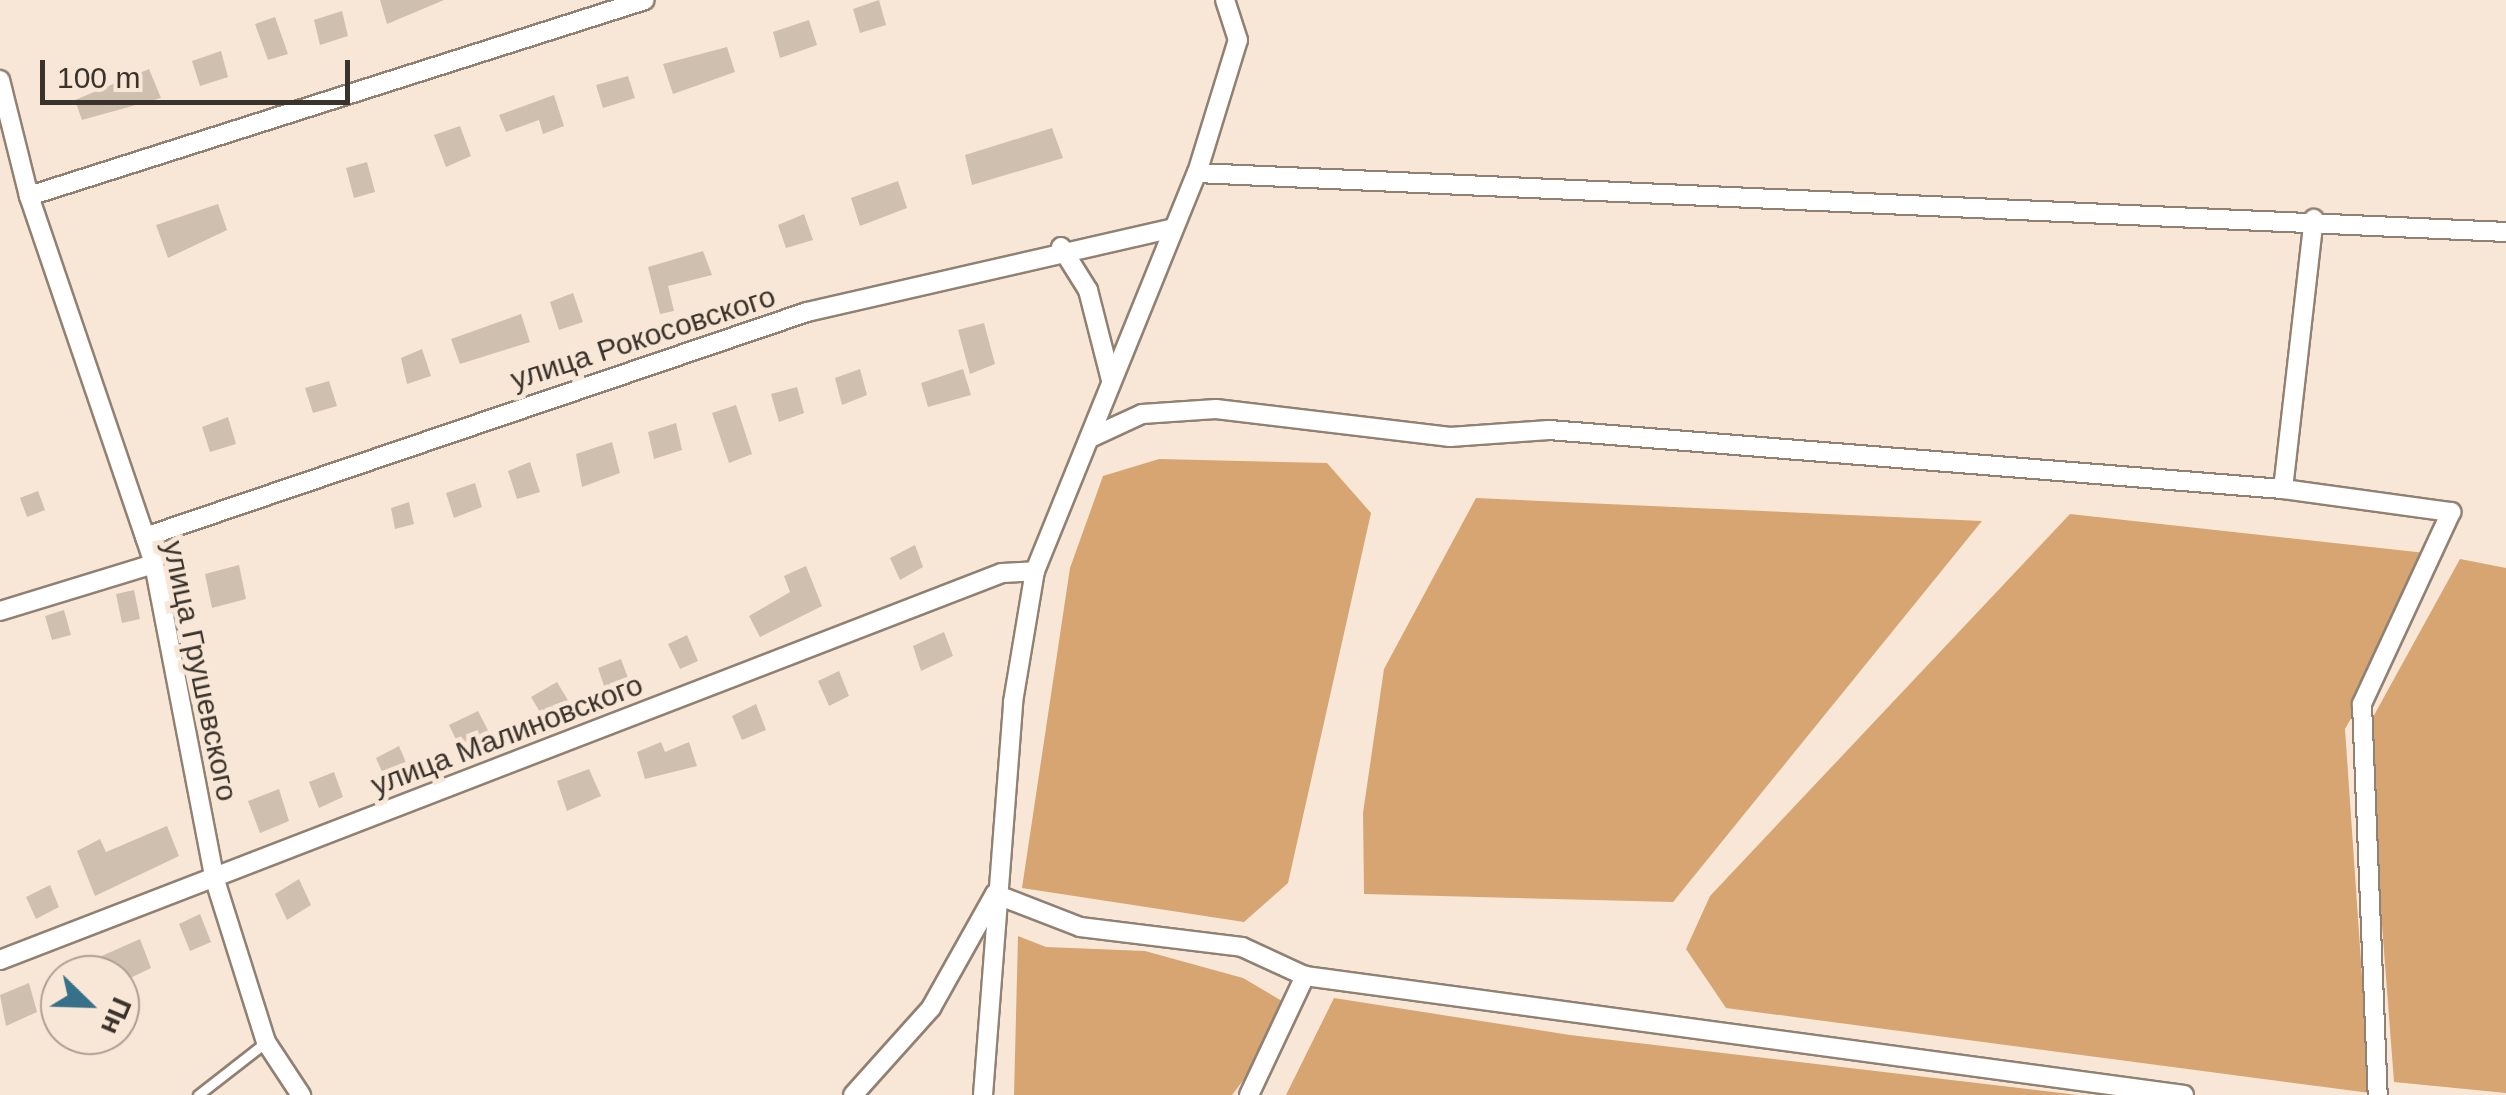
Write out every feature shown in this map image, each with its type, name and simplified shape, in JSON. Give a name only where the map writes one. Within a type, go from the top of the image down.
[{"type":"street","points":[[29,196],[645,0]]},
{"type":"street","points":[[982,1095],[995,894],[1036,571],[1170,229],[1197,174],[1238,40],[1225,0]]},
{"type":"street","name":"улица Грушевского","points":[[1,87],[29,196],[154,564],[214,877],[266,1042],[302,1095]]},
{"type":"street","points":[[1197,174],[2314,219],[2506,232]]},
{"type":"street","points":[[2283,489],[2314,219]]},
{"type":"street","name":"улица Рокосовского","points":[[144,537],[807,312],[1060,247],[1170,229]]},
{"type":"street","points":[[1060,247],[1088,290],[1112,383]]},
{"type":"street","points":[[1090,438],[1142,414],[1216,409],[1450,437],[1549,430],[2283,489],[2451,512],[2362,704],[2378,1095]]},
{"type":"street","points":[[0,611],[154,564]]},
{"type":"street","name":"улица Малиновского","points":[[0,960],[1002,572],[1036,571]]},
{"type":"street","points":[[995,894],[1080,927],[1242,946],[1305,976],[2184,1095]]},
{"type":"street","points":[[853,1095],[930,1008],[995,894]]},
{"type":"street","points":[[1249,1095],[1305,976]]},
{"type":"lane","points":[[198,1095],[266,1042]]},
{"type":"shaded area","points":[[1159,459],[1327,463],[1371,513],[1288,883],[1244,922],[1022,888],[1070,568],[1103,476]]},
{"type":"shaded area","points":[[1476,498],[1982,521],[1673,902],[1364,894],[1363,813],[1384,669]]},
{"type":"shaded area","points":[[2070,514],[2444,555],[2345,729],[2370,1093],[1726,1008],[1686,949],[1710,896]]},
{"type":"shaded area","points":[[2460,559],[2506,568],[2506,1093],[2394,1082],[2367,728]]},
{"type":"shaded area","points":[[1018,936],[1046,947],[1145,951],[1243,978],[1282,1001],[1288,1022],[1232,1095],[1014,1095]]},
{"type":"shaded area","points":[[1334,998],[1570,1035],[2078,1095],[1286,1095]]},
{"type":"building","points":[[380,0],[444,0],[387,24]]},
{"type":"building","points":[[879,0],[886,25],[860,33],[853,9]]},
{"type":"building","points":[[342,11],[348,36],[320,45],[314,20]]},
{"type":"building","points":[[275,17],[288,54],[268,60],[255,24]]},
{"type":"building","points":[[809,20],[817,45],[780,58],[773,32]]},
{"type":"building","points":[[727,47],[735,72],[673,94],[663,64]]},
{"type":"building","points":[[221,51],[228,77],[200,86],[192,61]]},
{"type":"building","points":[[149,69],[161,98],[82,120],[75,100]]},
{"type":"building","points":[[628,76],[635,98],[603,108],[596,85]]},
{"type":"building","points":[[554,95],[564,126],[543,134],[539,120],[506,132],[499,115]]},
{"type":"building","points":[[460,126],[471,156],[446,167],[434,135]]},
{"type":"building","points":[[1052,128],[1063,158],[972,185],[965,155]]},
{"type":"building","points":[[367,162],[375,192],[354,198],[346,168]]},
{"type":"building","points":[[898,181],[907,208],[860,226],[851,198]]},
{"type":"building","points":[[218,204],[227,230],[168,258],[156,225]]},
{"type":"building","points":[[804,214],[813,240],[786,248],[778,225]]},
{"type":"building","points":[[703,251],[712,275],[668,286],[674,311],[660,314],[648,267]]},
{"type":"building","points":[[573,293],[583,322],[559,330],[550,302]]},
{"type":"building","points":[[521,314],[530,342],[460,364],[451,339]]},
{"type":"building","points":[[984,323],[995,364],[970,374],[958,330]]},
{"type":"building","points":[[422,349],[431,376],[407,384],[401,358]]},
{"type":"building","points":[[860,369],[867,395],[842,405],[835,378]]},
{"type":"building","points":[[963,369],[971,395],[928,407],[921,383]]},
{"type":"building","points":[[329,381],[337,406],[313,413],[305,388]]},
{"type":"building","points":[[797,387],[804,413],[779,422],[771,394]]},
{"type":"building","points":[[736,405],[752,454],[729,463],[712,413]]},
{"type":"building","points":[[228,417],[236,444],[210,452],[202,427]]},
{"type":"building","points":[[676,423],[682,450],[654,459],[648,432]]},
{"type":"building","points":[[612,442],[620,473],[582,487],[576,454]]},
{"type":"building","points":[[530,462],[540,492],[517,499],[508,471]]},
{"type":"building","points":[[475,483],[482,507],[454,518],[446,493]]},
{"type":"building","points":[[38,491],[45,510],[27,517],[20,498]]},
{"type":"building","points":[[409,502],[414,524],[395,529],[391,508]]},
{"type":"building","points":[[915,545],[923,567],[900,580],[890,558]]},
{"type":"building","points":[[239,565],[246,599],[212,608],[205,574]]},
{"type":"building","points":[[806,566],[822,606],[760,637],[749,616],[790,592],[784,576]]},
{"type":"building","points":[[134,590],[140,619],[122,623],[116,594]]},
{"type":"building","points":[[64,610],[71,635],[52,640],[45,616]]},
{"type":"building","points":[[944,632],[953,656],[921,671],[913,646]]},
{"type":"building","points":[[687,635],[698,661],[680,669],[668,644]]},
{"type":"building","points":[[621,659],[631,686],[607,695],[598,668]]},
{"type":"building","points":[[839,671],[849,696],[829,706],[818,681]]},
{"type":"building","points":[[557,682],[572,707],[546,722],[531,697]]},
{"type":"building","points":[[756,704],[766,730],[742,740],[732,716]]},
{"type":"building","points":[[478,711],[493,740],[464,756],[449,725]]},
{"type":"building","points":[[661,742],[665,752],[689,742],[697,766],[645,779],[637,752]]},
{"type":"building","points":[[399,746],[410,772],[387,783],[376,758]]},
{"type":"building","points":[[589,769],[601,796],[567,811],[557,781]]},
{"type":"building","points":[[334,772],[343,797],[319,808],[309,782]]},
{"type":"building","points":[[279,789],[289,821],[260,833],[248,801]]},
{"type":"building","points":[[167,826],[179,856],[95,896],[77,851],[100,839],[106,852]]},
{"type":"building","points":[[299,879],[311,905],[287,920],[275,894]]},
{"type":"building","points":[[50,885],[59,907],[36,919],[26,897]]},
{"type":"building","points":[[200,914],[211,942],[190,951],[179,924]]},
{"type":"building","points":[[140,939],[151,968],[140,973],[140,955],[104,955]]},
{"type":"building","points":[[29,983],[37,1012],[6,1026],[0,995]]}]
